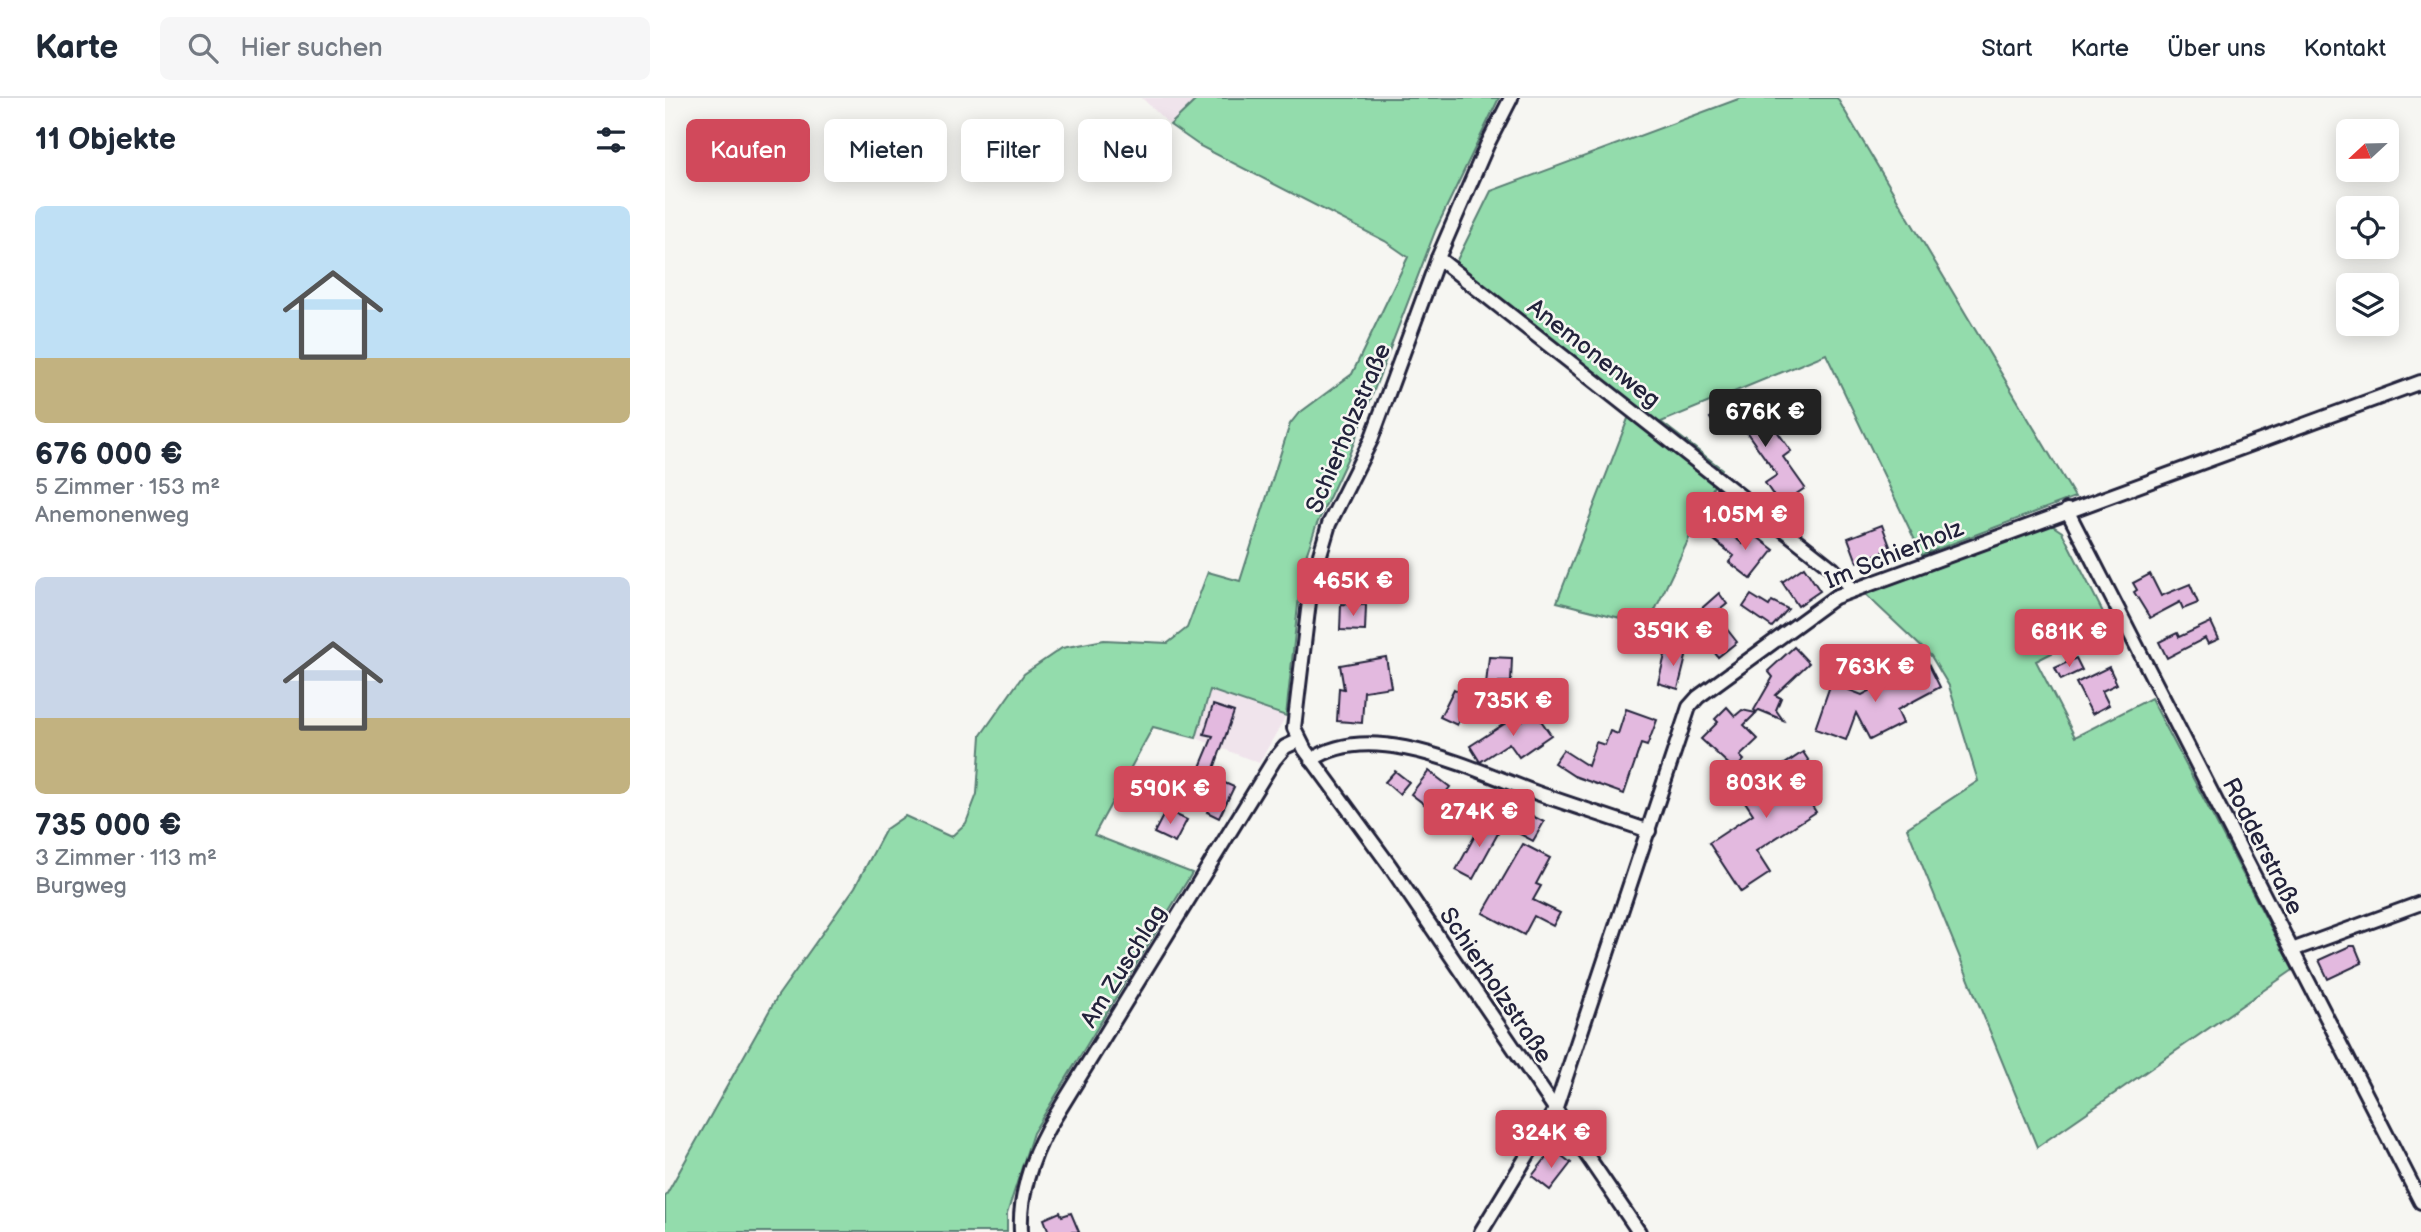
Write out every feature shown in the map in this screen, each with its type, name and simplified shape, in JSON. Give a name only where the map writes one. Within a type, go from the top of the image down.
[{"type":"street","name":"Schierholzstraße","points":[[1511,98],[1487,145],[1439,258],[1371,440],[1326,534],[1311,585],[1294,728],[1312,760],[1390,866],[1639,1232]]},
{"type":"street","name":"Anemonenweg","points":[[1439,258],[1833,569],[1853,589]]},
{"type":"street","name":"Im Schierholz","points":[[1481,1232],[1555,1110],[1689,707],[1698,696],[1835,597],[1853,589],[2421,383]]},
{"type":"street","name":"Rodderstraße","points":[[2067,510],[2421,1202]]},
{"type":"street","name":"Am Zuschlag","points":[[1021,1232],[1020,1218],[1033,1155],[1048,1128],[1274,760],[1285,747],[1299,741]]},
{"type":"street","points":[[1312,760],[1333,748],[1386,745],[1426,752],[1649,831]]},
{"type":"street","points":[[2292,950],[2421,904]]},
{"type":"shaded area","points":[[1142,98],[1198,98],[1172,123],[1172,119],[1164,119]]},
{"type":"shaded area","points":[[1210,689],[1286,716],[1259,763],[1196,738]]},
{"type":"green space","points":[[1198,98],[1499,98],[1436,229],[1349,455],[1316,526],[1302,568],[1286,716],[1210,690],[1196,738],[1153,727],[1094,835],[1192,873],[1033,1133],[1007,1214],[1007,1232],[665,1232],[665,1197],[777,997],[855,887],[886,829],[905,816],[951,837],[966,823],[977,794],[981,735],[1024,674],[1062,648],[1104,640],[1168,643],[1187,628],[1208,572],[1240,581],[1290,424],[1298,414],[1352,374],[1408,257],[1385,241],[1200,146],[1172,126],[1172,123]]},
{"type":"green space","points":[[1741,98],[1837,98],[2075,497],[1922,555],[1826,354],[1661,422],[1722,469],[1648,625],[1557,602],[1634,403],[1456,262],[1491,191]]},
{"type":"green space","points":[[2050,524],[2062,532],[2109,624],[2036,661],[2075,737],[2151,698],[2293,970],[2037,1147],[1907,828],[1978,781],[1949,686],[1931,656],[1864,593]]},
{"type":"building","points":[[1734,395],[1758,427],[1777,417],[1783,427],[1777,431],[1791,451],[1783,457],[1805,488],[1780,505],[1765,483],[1777,475],[1735,416],[1717,429],[1710,418],[1728,405],[1726,401]]},
{"type":"building","points":[[1882,525],[1891,549],[1857,562],[1848,538]]},
{"type":"building","points":[[1723,528],[1743,544],[1752,533],[1774,550],[1751,579],[1729,562],[1734,556],[1714,540]]},
{"type":"building","points":[[1804,567],[1820,591],[1798,606],[1782,582]]},
{"type":"building","points":[[2150,574],[2161,596],[2190,584],[2198,603],[2183,609],[2180,602],[2150,618],[2134,592],[2137,590],[2133,583]]},
{"type":"building","points":[[1719,593],[1727,604],[1715,614],[1737,642],[1718,657],[1706,641],[1709,639],[1692,617]]},
{"type":"building","points":[[1751,595],[1769,606],[1772,601],[1788,609],[1772,627],[1743,607]]},
{"type":"building","points":[[1341,604],[1366,605],[1365,631],[1340,630]]},
{"type":"building","points":[[2211,622],[2219,639],[2208,644],[2205,638],[2167,658],[2159,642],[2177,633],[2179,637]]},
{"type":"building","points":[[1667,647],[1687,653],[1678,689],[1658,683]]},
{"type":"building","points":[[1794,647],[1809,663],[1775,695],[1781,698],[1776,710],[1783,720],[1759,710],[1756,712],[1754,710],[1773,677],[1768,671]]},
{"type":"building","points":[[1386,657],[1391,687],[1364,691],[1362,723],[1337,721],[1339,688],[1344,689],[1340,665]]},
{"type":"building","points":[[1489,657],[1512,658],[1511,682],[1499,682],[1499,693],[1485,693]]},
{"type":"building","points":[[2076,658],[2082,670],[2061,680],[2055,668]]},
{"type":"building","points":[[1927,661],[1940,687],[1897,710],[1903,723],[1870,740],[1856,713],[1846,740],[1815,729],[1831,683],[1862,695]]},
{"type":"building","points":[[2109,667],[2117,684],[2102,691],[2109,705],[2092,714],[2076,683]]},
{"type":"building","points":[[1454,689],[1470,698],[1457,725],[1440,717]]},
{"type":"building","points":[[1213,705],[1234,712],[1211,777],[1234,787],[1219,818],[1207,812],[1212,802],[1190,791],[1213,736],[1204,734]]},
{"type":"building","points":[[1727,707],[1735,716],[1742,710],[1756,713],[1744,725],[1758,739],[1740,756],[1744,760],[1735,770],[1701,739],[1718,722],[1715,719]]},
{"type":"building","points":[[1626,709],[1657,720],[1647,746],[1641,744],[1624,794],[1574,776],[1554,763],[1563,750],[1588,766],[1596,742],[1605,745],[1610,731],[1618,734]]},
{"type":"building","points":[[1535,712],[1551,735],[1519,757],[1509,743],[1480,762],[1470,746],[1509,721],[1516,725]]},
{"type":"building","points":[[1803,752],[1818,775],[1800,787],[1816,812],[1756,851],[1770,873],[1741,892],[1709,843],[1753,814],[1740,794]]},
{"type":"building","points":[[1395,771],[1409,782],[1399,794],[1385,782]]},
{"type":"building","points":[[1429,771],[1450,787],[1432,810],[1411,794]]},
{"type":"building","points":[[1517,808],[1544,822],[1533,841],[1507,827]]},
{"type":"building","points":[[1166,810],[1187,820],[1175,843],[1154,833]]},
{"type":"building","points":[[1484,819],[1501,828],[1473,879],[1456,870]]},
{"type":"building","points":[[1523,844],[1550,858],[1536,884],[1541,886],[1533,900],[1560,913],[1553,926],[1534,916],[1524,935],[1483,913]]},
{"type":"building","points":[[2355,946],[2362,963],[2328,979],[2319,960]]},
{"type":"building","points":[[1553,1149],[1571,1163],[1550,1190],[1532,1176]]},
{"type":"building","points":[[1060,1212],[1062,1216],[1071,1213],[1079,1232],[1049,1232],[1044,1219]]}]
